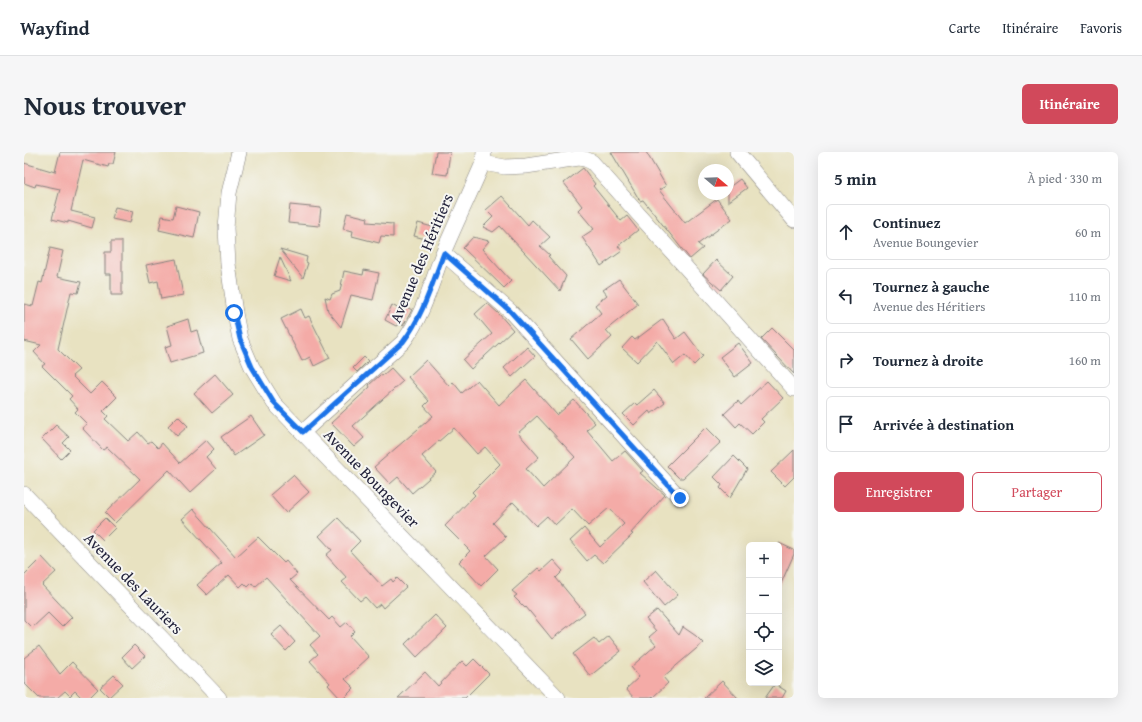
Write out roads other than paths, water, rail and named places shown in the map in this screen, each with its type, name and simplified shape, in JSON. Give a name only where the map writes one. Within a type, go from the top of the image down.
[{"type":"street","name":"Avenue Boungevier","points":[[239,152],[229,193],[226,228],[228,264],[234,313],[240,339],[252,367],[274,403],[558,698]]},
{"type":"street","points":[[737,152],[794,220]]},
{"type":"street","name":"Avenue des Héritiers","points":[[303,432],[403,342],[412,330],[420,316],[483,157]]},
{"type":"street","points":[[483,157],[505,167],[526,166],[579,158],[592,162],[794,389]]},
{"type":"street","points":[[444,253],[510,311],[680,498]]},
{"type":"street","name":"Avenue des Lauriers","points":[[24,494],[219,698]]}]
